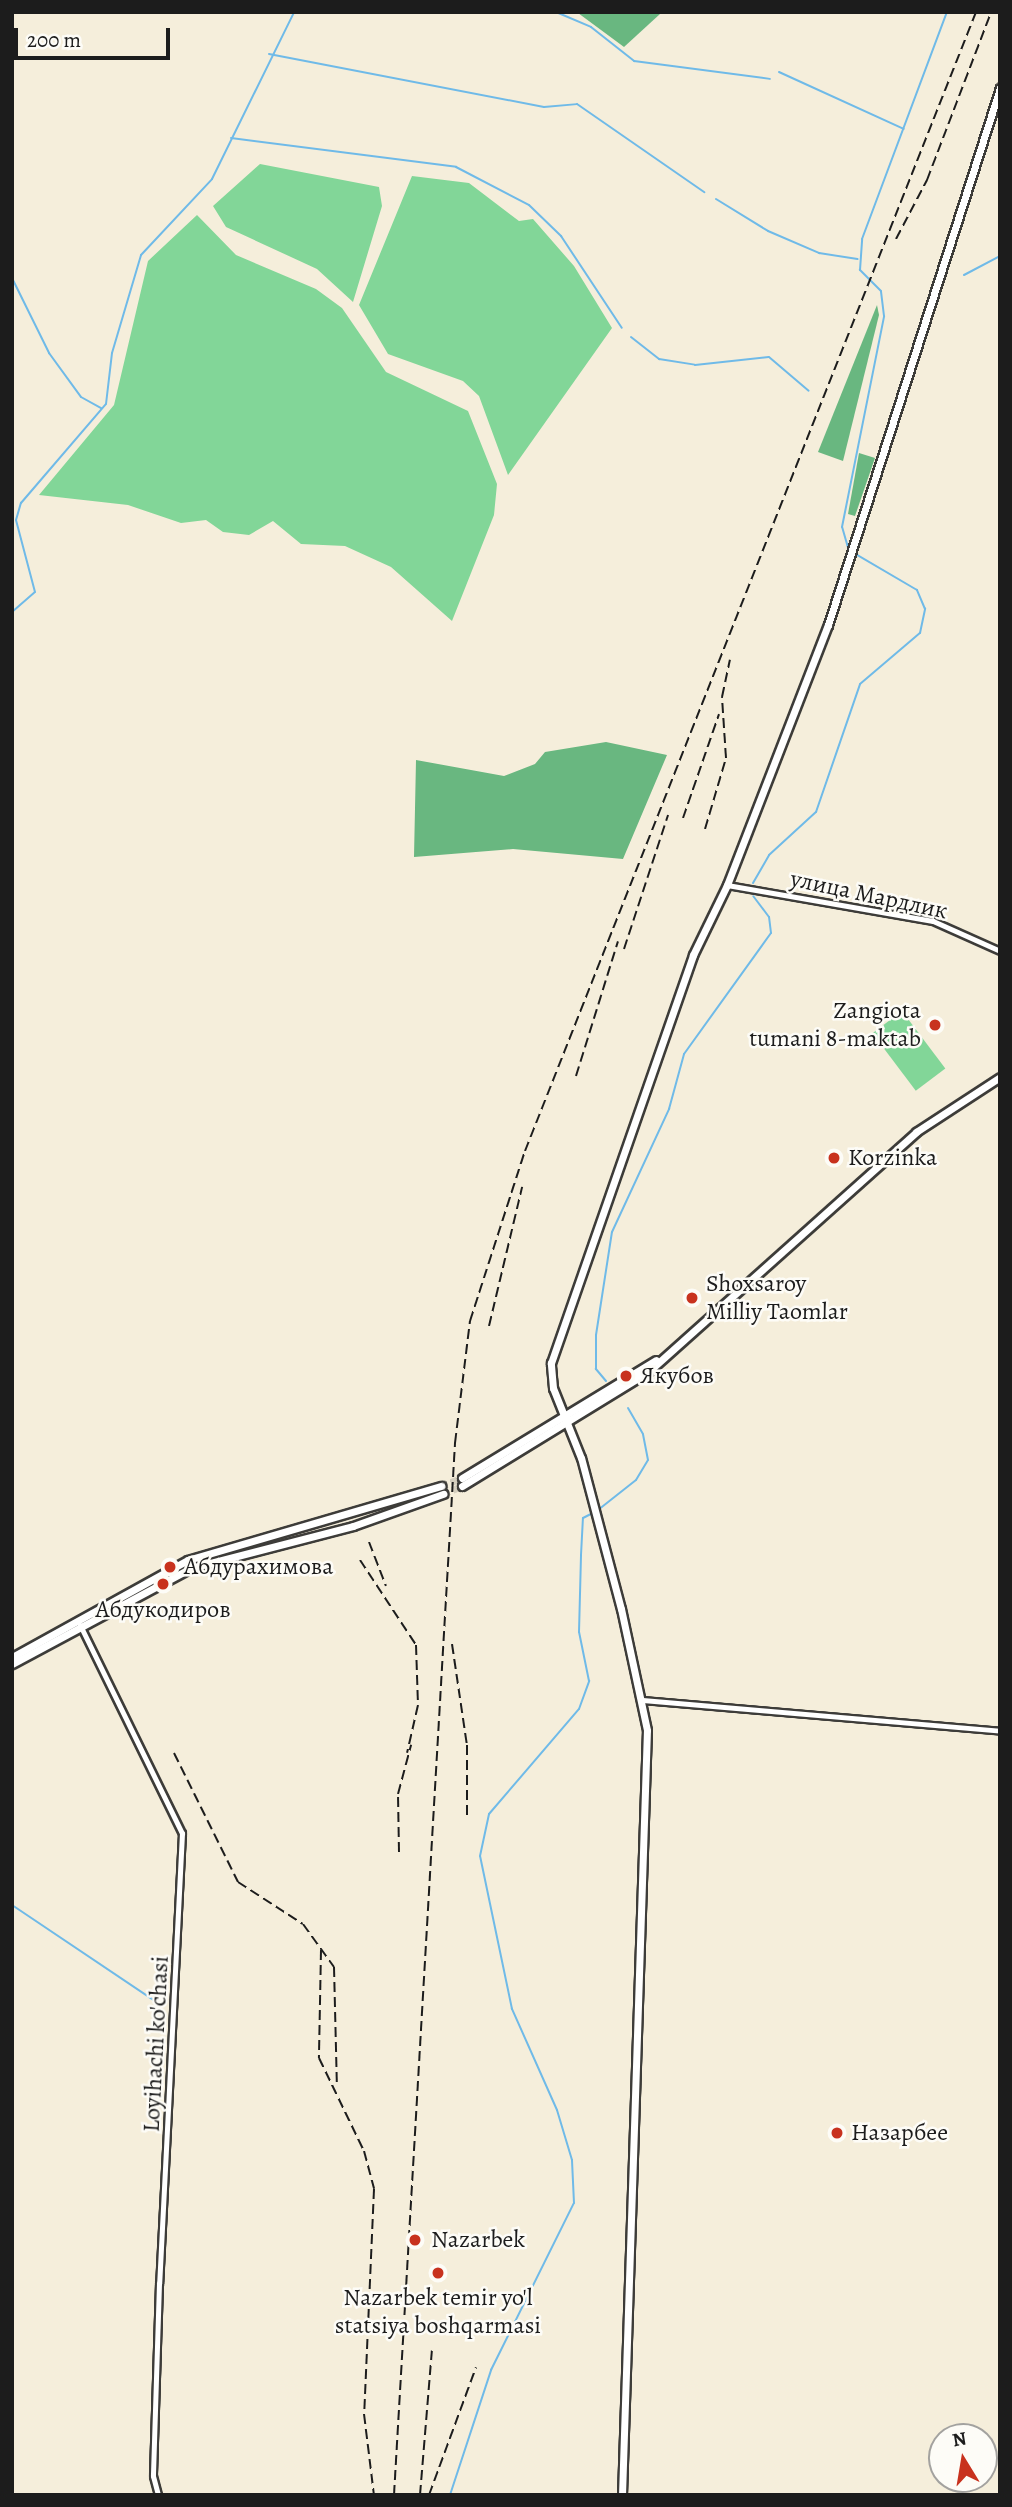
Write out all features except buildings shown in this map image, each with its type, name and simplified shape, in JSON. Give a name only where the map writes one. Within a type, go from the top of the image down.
[{"type":"main road","points":[[622,2495],[646,1863],[642,1700],[593,1504],[568,1421],[551,1377],[555,1347],[693,955],[727,885],[850,560],[1000,88]]},
{"type":"main road","points":[[462,1482],[568,1421],[659,1359],[916,1132],[1000,1077]]},
{"type":"main road","points":[[12,1657],[208,1552],[319,1526],[442,1490]]},
{"type":"main road","points":[[12,1664],[79,1623]]},
{"type":"street","name":"улица Мардлик","points":[[727,885],[933,921],[1000,951]]},
{"type":"street","name":"Loyihachi ko'chasi","points":[[79,1623],[182,1833],[159,2297],[153,2476],[158,2495]]},
{"type":"street","points":[[642,1700],[1000,1731]]},
{"type":"green space","points":[[578,13],[660,14],[624,47]]},
{"type":"green space","points":[[260,164],[379,187],[382,206],[353,302],[317,269],[226,227],[213,206]]},
{"type":"green space","points":[[412,176],[469,183],[519,221],[533,219],[574,266],[612,328],[508,475],[479,396],[463,381],[388,354],[359,305]]},
{"type":"green space","points":[[197,215],[236,255],[316,289],[342,308],[386,372],[468,411],[497,484],[494,515],[452,621],[391,567],[345,546],[301,544],[273,521],[249,535],[223,532],[206,520],[181,523],[128,505],[39,495],[114,405],[148,261]]},
{"type":"green space","points":[[877,305],[879,315],[843,461],[818,452]]},
{"type":"green space","points":[[859,453],[875,458],[855,516],[848,514]]},
{"type":"green space","points":[[606,742],[667,755],[623,859],[513,849],[414,857],[416,760],[504,776],[535,764],[545,752]]},
{"type":"green space","points":[[902,1011],[945,1069],[916,1091],[872,1033]]},
{"type":"waterway","points":[[12,612],[35,592],[16,520],[21,503],[106,404],[112,353],[141,255],[212,179],[294,12]]},
{"type":"waterway","points":[[556,12],[591,27],[634,61],[770,79]]},
{"type":"waterway","points":[[849,551],[842,527],[884,316],[881,291],[860,270],[862,239],[947,12]]},
{"type":"waterway","points":[[269,54],[544,107],[577,104],[704,192]]},
{"type":"waterway","points":[[779,72],[904,129]]},
{"type":"waterway","points":[[231,138],[456,167],[529,205],[561,236],[622,328]]},
{"type":"waterway","points":[[716,199],[768,231],[819,253],[858,259]]},
{"type":"waterway","points":[[964,275],[1000,256]]},
{"type":"waterway","points":[[12,278],[49,353],[81,397],[101,408]]},
{"type":"waterway","points":[[631,337],[659,359],[695,365],[769,357],[809,391]]},
{"type":"waterway","points":[[753,883],[769,855],[816,812],[860,684],[920,633],[925,609],[917,590],[854,553]]},
{"type":"waterway","points":[[606,1381],[596,1369],[596,1335],[612,1232],[669,1109],[684,1054],[771,933],[769,917],[753,896]]},
{"type":"waterway","points":[[598,1510],[636,1480],[648,1460],[643,1434],[628,1408]]},
{"type":"waterway","points":[[450,2495],[491,2370],[574,2203],[572,2160],[557,2110],[512,2009],[480,1856],[489,1814],[579,1709],[589,1681],[579,1632],[583,1518],[593,1513]]},
{"type":"waterway","points":[[12,1905],[158,2003]]},
{"type":"tunnel","points":[[441,1486],[462,1478]]},
{"type":"tunnel","points":[[443,1494],[462,1486]]},
{"type":"railway","points":[[394,2495],[455,1443],[470,1321],[525,1151],[976,12]]},
{"type":"railway","points":[[896,239],[927,180],[991,12]]},
{"type":"railway","points":[[705,829],[726,758],[722,697],[730,660]]},
{"type":"railway","points":[[683,818],[719,714]]},
{"type":"railway","points":[[624,949],[668,815]]},
{"type":"railway","points":[[576,1076],[618,941]]},
{"type":"railway","points":[[489,1326],[522,1187]]},
{"type":"railway","points":[[369,1542],[386,1586]]},
{"type":"railway","points":[[360,1560],[416,1645],[418,1705],[407,1753]]},
{"type":"railway","points":[[452,1644],[467,1745],[467,1819]]},
{"type":"railway","points":[[399,1852],[398,1794],[411,1745]]},
{"type":"railway","points":[[174,1753],[238,1882],[303,1924],[334,1967],[337,2087]]},
{"type":"railway","points":[[321,1950],[319,2058],[364,2151],[374,2189],[364,2414],[374,2495]]},
{"type":"railway","points":[[420,2495],[432,2350]]},
{"type":"railway","points":[[429,2495],[476,2367]]},
{"type":"place","name":"Zangiota tumani 8-maktab","points":[[935,1025]]},
{"type":"place","name":"Korzinka","points":[[834,1158]]},
{"type":"place","name":"Shoxsaroy Milliy Taomlar","points":[[692,1298]]},
{"type":"place","name":"Якубов","points":[[626,1376]]},
{"type":"place","name":"Абдурахимова","points":[[170,1567]]},
{"type":"place","name":"Абдукодиров","points":[[163,1584]]},
{"type":"place","name":"Назарбее","points":[[837,2133]]},
{"type":"place","name":"Nazarbek","points":[[415,2240]]},
{"type":"place","name":"Nazarbek temir yo'l statsiya boshqarmasi","points":[[438,2273]]}]
